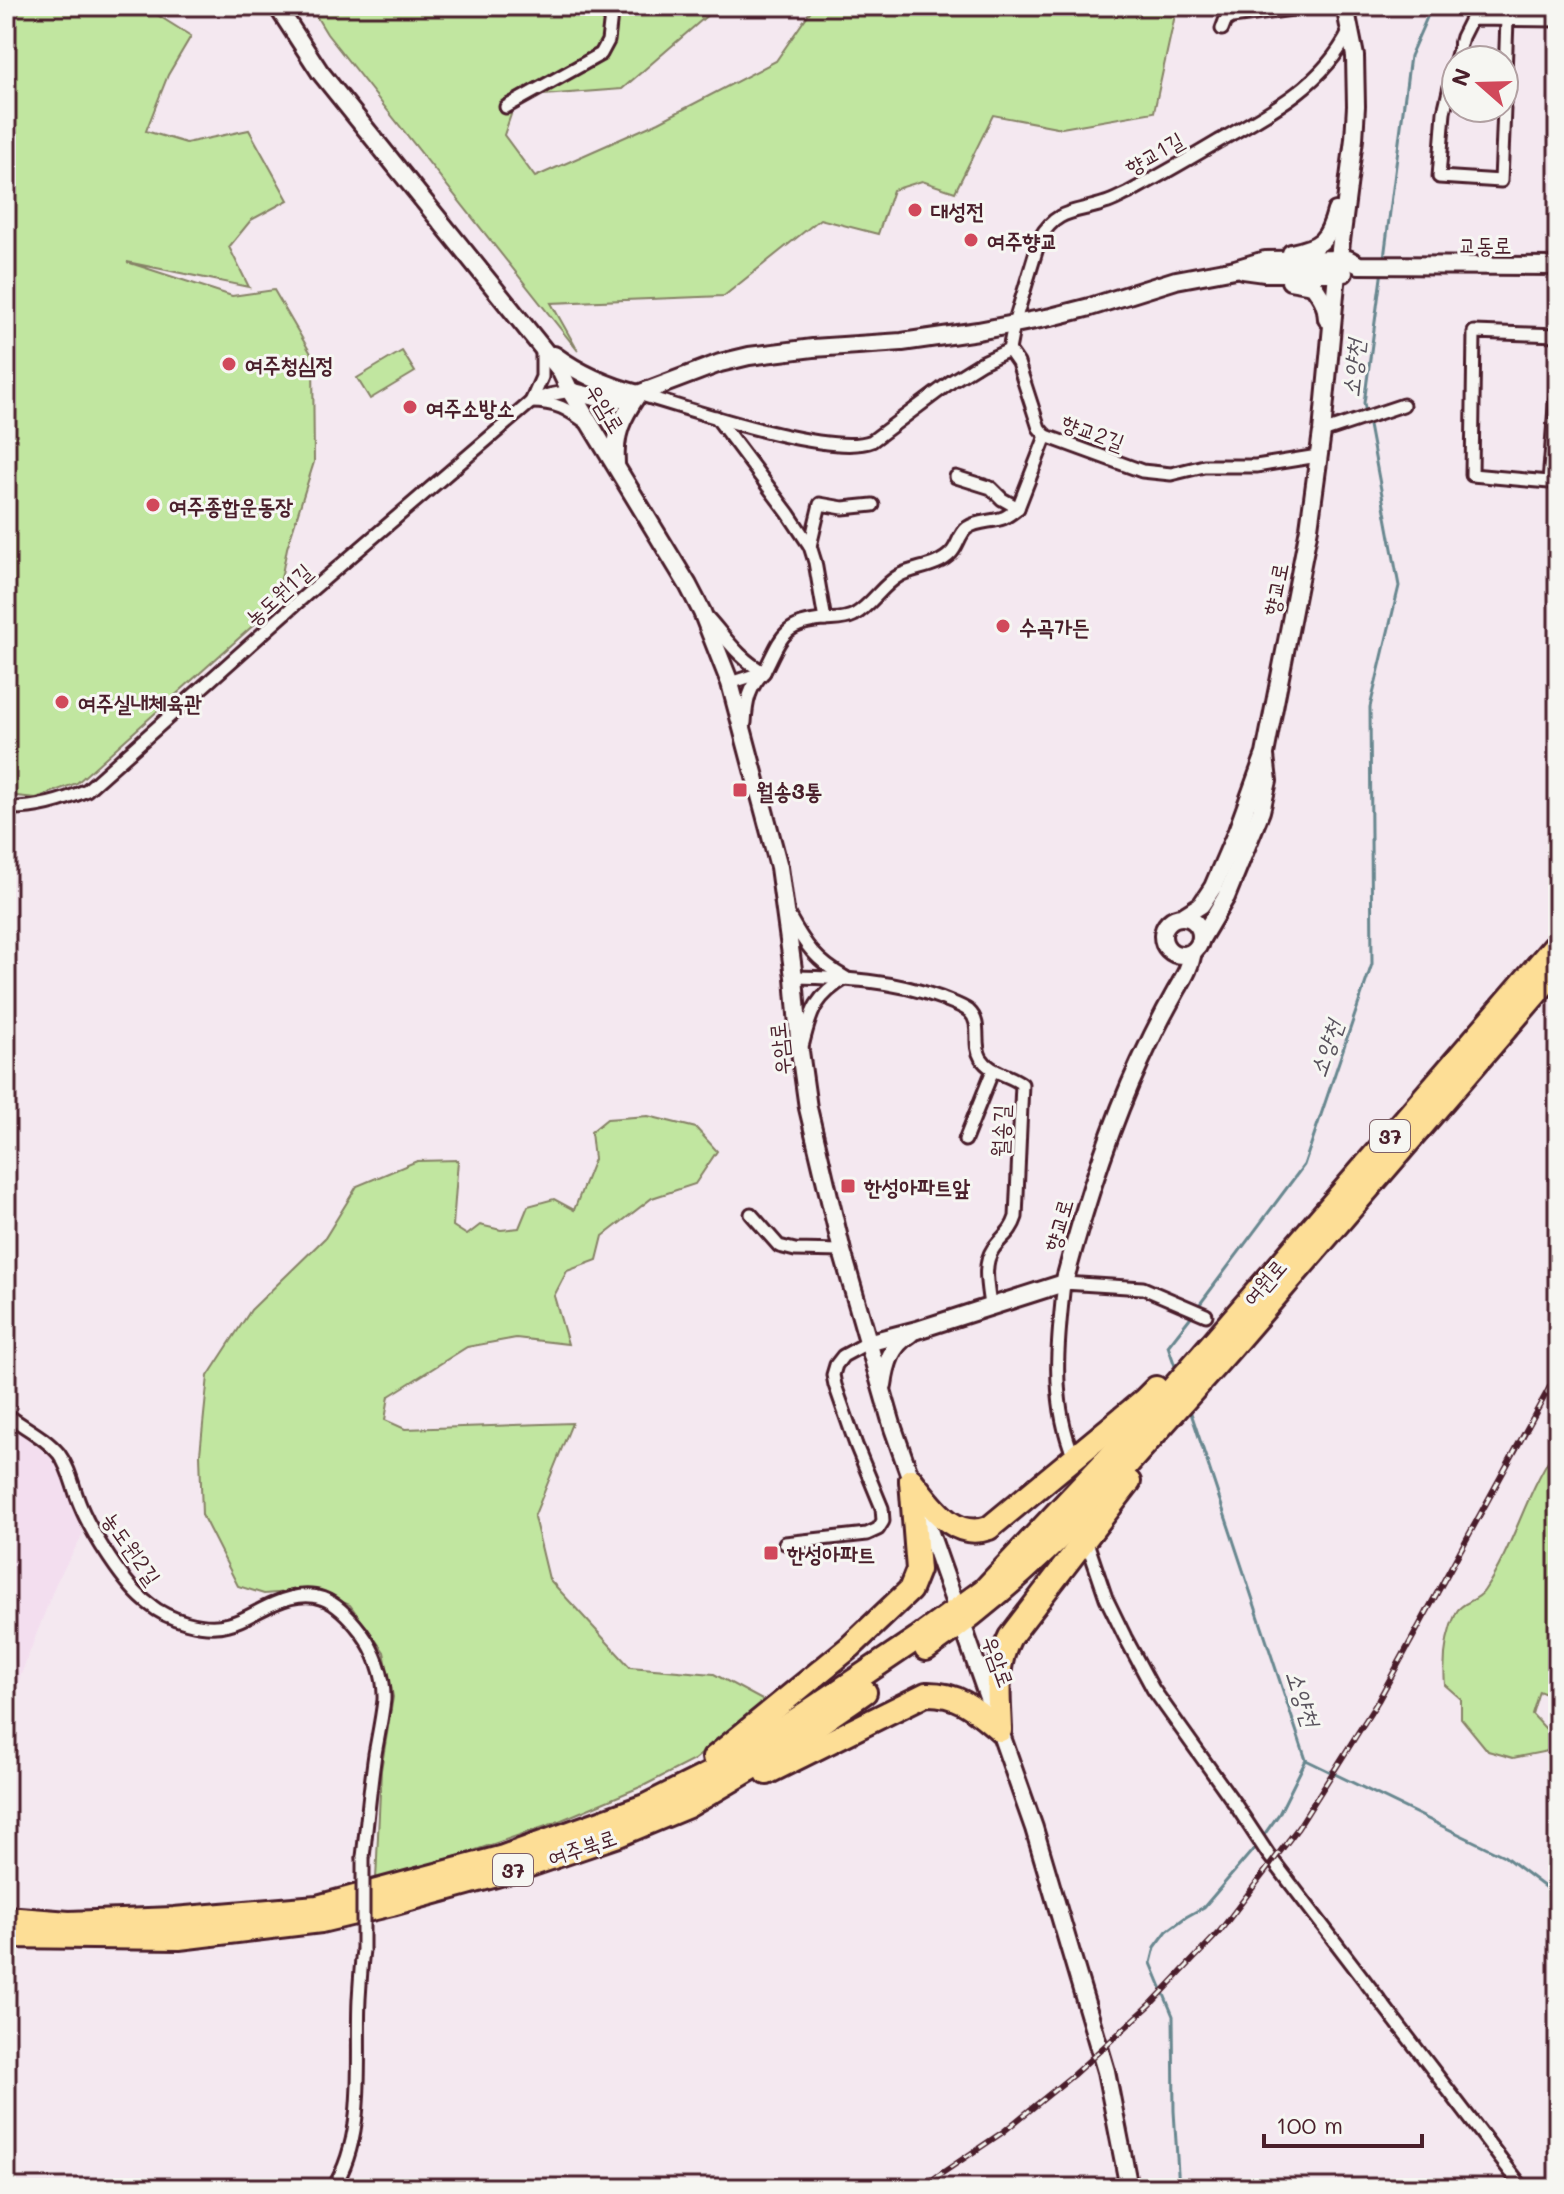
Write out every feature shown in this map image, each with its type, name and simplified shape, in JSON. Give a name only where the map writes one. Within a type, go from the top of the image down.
[{"type":"highway","name":"여원로","points":[[959,1616],[1155,1420],[1220,1332],[1558,942]]},
{"type":"highway","name":"여원로","points":[[1220,1332],[1558,968]]},
{"type":"highway","points":[[911,1480],[946,1521],[954,1526],[971,1531],[989,1528],[1155,1420]]},
{"type":"highway","points":[[1000,1730],[998,1671],[1001,1653],[1155,1420]]},
{"type":"highway","points":[[645,1806],[729,1748],[850,1647],[910,1590],[918,1570],[911,1480]]},
{"type":"highway","name":"여주북로","points":[[6,1918],[69,1923],[174,1919],[317,1907],[503,1857],[645,1806],[735,1761],[919,1637],[959,1616]]},
{"type":"highway","name":"여주북로","points":[[6,1936],[179,1938],[321,1921],[518,1869],[618,1835],[688,1806],[769,1758],[959,1616]]},
{"type":"highway","points":[[688,1806],[736,1788],[926,1694],[942,1694],[970,1705],[1000,1730]]},
{"type":"street","name":"우암로","points":[[277,6],[320,72],[560,370],[702,612],[730,683],[779,867],[808,1108],[842,1251],[867,1343],[911,1480],[1034,1828],[1102,2057],[1119,2126],[1129,2188]]},
{"type":"street","points":[[506,107],[601,54],[608,41],[612,6]]},
{"type":"street","points":[[1222,29],[1225,21],[1232,17],[1316,6]]},
{"type":"street","name":"향교로","points":[[1182,917],[1201,905],[1213,887],[1265,754],[1309,528],[1318,456],[1330,430],[1329,353],[1350,266],[1355,181],[1349,168],[1354,139],[1355,56],[1345,6]]},
{"type":"street","points":[[1460,44],[1471,19],[1558,20]]},
{"type":"street","points":[[1506,44],[1507,19]]},
{"type":"street","name":"향교1길","points":[[1009,350],[1014,324],[1046,227],[1070,211],[1106,203],[1128,193],[1270,112],[1313,80],[1339,52],[1349,32]]},
{"type":"street","points":[[1443,124],[1439,177],[1501,181],[1503,124]]},
{"type":"street","points":[[1265,267],[1270,256],[1308,249],[1322,242],[1331,231],[1341,182],[1349,168]]},
{"type":"street","points":[[570,391],[603,399],[621,398],[749,356],[916,340],[1014,324],[1090,307],[1176,280],[1235,269],[1350,266]]},
{"type":"street","name":"교동로","points":[[1350,266],[1558,266]]},
{"type":"street","points":[[1265,267],[1276,279],[1313,285],[1327,310],[1329,353]]},
{"type":"street","points":[[1558,335],[1474,332],[1472,475],[1549,482],[1558,370]]},
{"type":"street","points":[[542,347],[570,367],[615,388],[766,431],[830,444],[863,445],[882,435],[952,381],[1009,350],[1018,363],[1039,428],[1046,436]]},
{"type":"street","points":[[542,347],[542,377],[531,402],[549,402],[566,408],[591,425]]},
{"type":"street","name":"농도원1길","points":[[6,808],[62,801],[87,790],[307,594],[531,402],[570,391]]},
{"type":"street","points":[[617,470],[615,450],[618,431],[623,416],[638,394]]},
{"type":"street","points":[[1330,430],[1400,406]]},
{"type":"street","points":[[716,417],[810,546],[825,620]]},
{"type":"street","name":"향교2길","points":[[1018,508],[1046,436],[1159,475],[1204,466],[1256,466],[1318,456]]},
{"type":"street","points":[[956,477],[991,488],[1008,504],[1018,508]]},
{"type":"street","points":[[810,546],[820,504],[843,508],[873,505]]},
{"type":"street","points":[[744,731],[750,690],[764,672],[787,630],[796,624],[854,615],[898,576],[940,561],[952,553],[970,525],[1001,519],[1018,508]]},
{"type":"street","points":[[702,612],[743,658],[764,672]]},
{"type":"street","points":[[730,683],[764,672]]},
{"type":"street","name":"향교로","points":[[867,1343],[1064,1283],[1085,1204],[1139,1063],[1186,976],[1197,945],[1226,897],[1261,811],[1268,781],[1265,754]]},
{"type":"street","points":[[786,911],[816,957],[846,978],[828,989],[816,1004],[800,1051]]},
{"type":"street","points":[[1170,951],[1185,955],[1197,945],[1200,931],[1190,919],[1175,918],[1164,930],[1165,945],[1177,972],[1176,990]]},
{"type":"street","name":"월송길","points":[[794,977],[870,981],[921,991],[961,1006],[971,1014],[977,1025],[978,1053],[982,1060],[993,1070],[1022,1084],[1016,1217],[1012,1229],[992,1250],[988,1263],[986,1274],[990,1306]]},
{"type":"street","points":[[965,1140],[993,1070]]},
{"type":"street","points":[[751,1214],[779,1246],[795,1250],[842,1251]]},
{"type":"street","points":[[1070,1447],[1059,1407],[1057,1377],[1064,1283],[1143,1288],[1220,1332]]},
{"type":"street","points":[[882,1390],[892,1350],[901,1339],[917,1330]]},
{"type":"street","points":[[785,1543],[867,1534],[878,1529],[883,1521],[882,1508],[856,1445],[833,1375],[843,1356],[867,1343]]},
{"type":"street","name":"농도원2길","points":[[6,1414],[59,1454],[89,1525],[129,1586],[148,1604],[163,1613],[207,1626],[225,1626],[274,1603],[308,1595],[322,1597],[350,1618],[368,1642],[378,1664],[384,1699],[363,1857],[357,2098],[347,2160],[333,2188]]},
{"type":"street","points":[[1089,1548],[1106,1598],[1166,1710],[1235,1804],[1252,1833],[1523,2188]]},
{"type":"shaded area","points":[[6,1423],[48,1454],[62,1471],[83,1534],[56,1583],[6,1714]]},
{"type":"green space","name":"여주종합운동장","points":[[6,6],[143,6],[191,36],[168,75],[146,131],[186,143],[249,130],[288,200],[251,220],[229,247],[249,287],[127,262],[232,296],[274,290],[313,357],[314,462],[287,548],[276,605],[77,783],[36,798],[6,795]]},
{"type":"green space","points":[[310,6],[718,6],[622,89],[517,97],[504,135],[535,177],[659,122],[776,61],[814,6],[1177,6],[1154,112],[1062,128],[993,115],[955,192],[922,181],[893,190],[878,234],[820,219],[724,296],[551,303],[578,351],[327,34]]},
{"type":"green space","points":[[402,351],[415,372],[370,399],[357,378]]},
{"type":"green space","points":[[648,1116],[696,1128],[717,1151],[695,1184],[652,1198],[603,1236],[597,1260],[567,1271],[554,1296],[568,1344],[516,1338],[467,1347],[389,1396],[385,1420],[405,1429],[572,1423],[534,1517],[549,1579],[630,1667],[714,1674],[766,1702],[694,1760],[645,1785],[552,1824],[376,1880],[381,1770],[393,1697],[384,1652],[350,1605],[314,1590],[264,1594],[238,1586],[202,1515],[200,1454],[208,1376],[251,1310],[325,1238],[357,1186],[417,1161],[458,1160],[453,1226],[467,1235],[480,1225],[501,1230],[519,1228],[528,1206],[554,1199],[574,1210],[594,1159],[591,1132],[607,1119]]},
{"type":"green space","points":[[1553,1453],[1558,1453],[1558,1699],[1539,1691],[1532,1714],[1558,1742],[1558,1749],[1513,1758],[1488,1751],[1461,1718],[1461,1699],[1445,1685],[1446,1649],[1456,1613],[1481,1594],[1494,1574]]},
{"type":"waterway","name":"소양천","points":[[1384,258],[1410,56],[1432,6]]},
{"type":"waterway","name":"소양천","points":[[1366,413],[1364,403],[1382,270]]},
{"type":"waterway","name":"소양천","points":[[1197,1308],[1304,1165],[1372,964],[1370,707],[1399,586],[1368,420]]},
{"type":"waterway","name":"소양천","points":[[1176,1369],[1168,1346],[1193,1314]]},
{"type":"waterway","name":"소양천","points":[[1190,1410],[1306,1760],[1504,1856],[1558,1897]]},
{"type":"waterway","points":[[1261,1839],[1279,1814],[1306,1760]]},
{"type":"waterway","points":[[1179,2188],[1173,2016],[1151,1963],[1155,1947],[1167,1931],[1204,1907],[1257,1845]]},
{"type":"railway","points":[[920,2188],[1003,2132],[1073,2075],[1150,2005],[1220,1931],[1298,1828],[1378,1701],[1558,1372]]},
{"type":"place","name":"대성전","points":[[915,210]]},
{"type":"place","name":"여주향교","points":[[971,240]]},
{"type":"place","name":"여주청심정","points":[[229,364]]},
{"type":"place","name":"여주소방소","points":[[410,407]]},
{"type":"place","name":"여주종합운동장","points":[[153,505]]},
{"type":"place","name":"수곡가든","points":[[1003,626]]},
{"type":"place","name":"여주실내체육관","points":[[62,702]]},
{"type":"place","name":"월송3통","points":[[740,790]]},
{"type":"place","name":"한성아파트앞","points":[[848,1186]]},
{"type":"place","name":"한성아파트","points":[[771,1553]]}]
